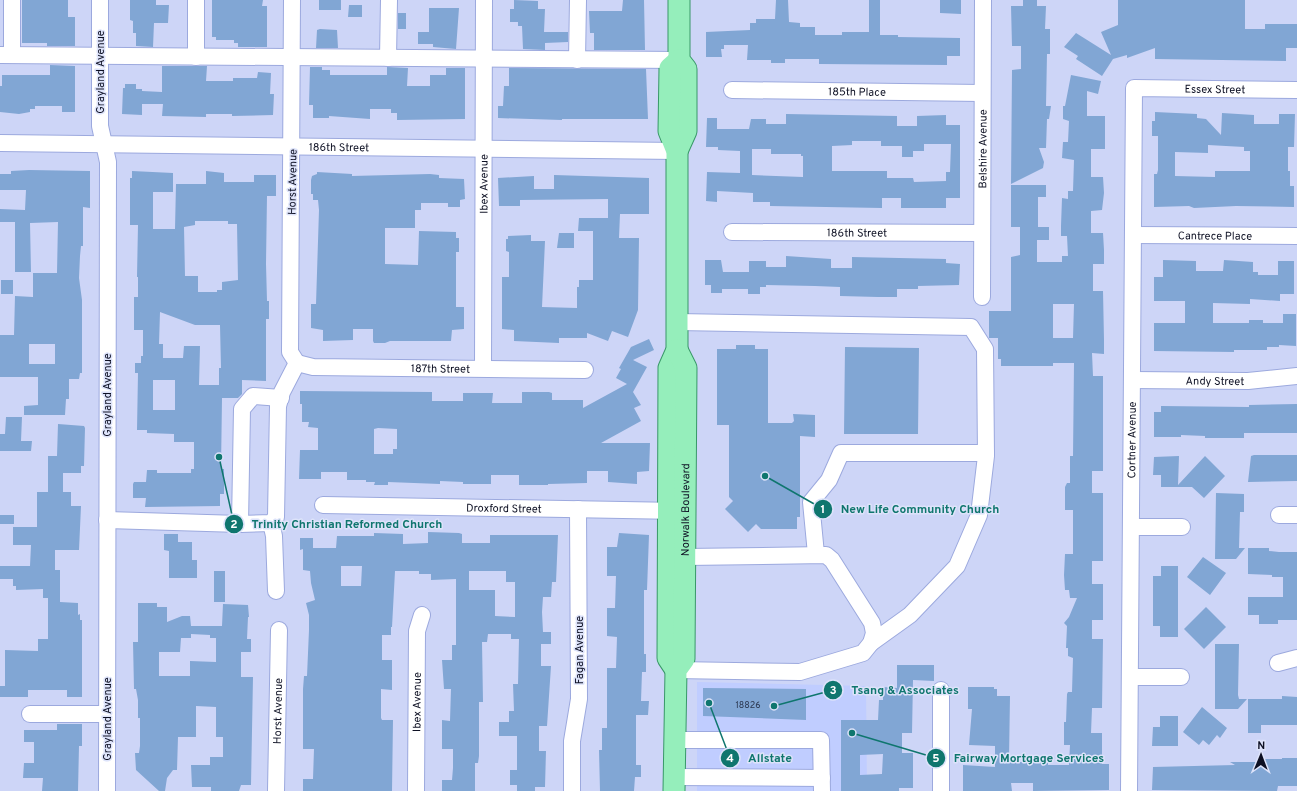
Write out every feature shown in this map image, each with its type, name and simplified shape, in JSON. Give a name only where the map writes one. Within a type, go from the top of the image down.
[{"type":"main road","name":"Norwalk Boulevard","points":[[675,787],[676,670],[668,658],[686,368],[677,350],[678,150],[686,131],[686,69],[679,60],[679,0]]},
{"type":"main road","name":"Norwalk Boulevard","points":[[676,510],[684,557],[684,659],[676,670]]},
{"type":"street","points":[[12,0],[6,55],[679,60]]},
{"type":"street","name":"Grayland Avenue","points":[[100,0],[100,126],[108,162],[107,791]]},
{"type":"street","points":[[196,0],[196,57]]},
{"type":"street","name":"Horst Avenue","points":[[292,0],[290,352],[297,363]]},
{"type":"street","points":[[388,58],[389,0]]},
{"type":"street","name":"Ibex Avenue","points":[[483,368],[485,148],[484,0]]},
{"type":"street","points":[[577,60],[578,0]]},
{"type":"street","name":"Belshire Avenue","points":[[982,297],[983,0]]},
{"type":"street","name":"Essex Street","points":[[1134,88],[1297,90]]},
{"type":"street","name":"Cortner Avenue","points":[[1129,791],[1134,88]]},
{"type":"street","name":"185th Place","points":[[732,90],[982,93]]},
{"type":"street","name":"186th Street","points":[[0,143],[678,150]]},
{"type":"street","name":"186th Street","points":[[732,232],[982,233]]},
{"type":"street","name":"Cantrece Place","points":[[1133,235],[1297,236]]},
{"type":"street","points":[[676,670],[800,672],[863,653],[871,643],[910,615],[957,566],[980,515],[986,453],[985,349],[970,326],[677,322]]},
{"type":"street","points":[[107,520],[240,524],[271,523],[276,517],[280,402],[297,363]]},
{"type":"street","name":"187th Street","points":[[297,363],[313,367],[585,370]]},
{"type":"street","name":"Andy Street","points":[[1132,380],[1248,380],[1297,376]]},
{"type":"street","points":[[240,524],[242,409],[253,396],[280,402]]},
{"type":"street","points":[[816,554],[812,502],[829,480],[841,453],[986,453]]},
{"type":"street","name":"Droxford Street","points":[[323,505],[676,510]]},
{"type":"street","name":"Fagan Avenue","points":[[572,791],[572,741],[579,699],[578,509]]},
{"type":"street","points":[[1279,515],[1297,515]]},
{"type":"street","points":[[271,523],[274,536],[276,591]]},
{"type":"street","points":[[1132,527],[1182,528]]},
{"type":"street","points":[[684,557],[826,555],[832,560],[872,623],[874,633],[871,643]]},
{"type":"street","name":"Ibex Avenue","points":[[416,791],[417,631],[422,615]]},
{"type":"street","name":"Horst Avenue","points":[[276,791],[279,630]]},
{"type":"street","points":[[1278,663],[1297,658]]},
{"type":"street","points":[[1131,677],[1181,677]]},
{"type":"street","points":[[940,791],[941,690]]},
{"type":"street","points":[[30,714],[107,714]]},
{"type":"street","points":[[675,787],[822,785],[821,740],[676,740]]},
{"type":"shaded area","points":[[697,682],[866,686],[867,791],[697,791]]},
{"type":"building","points":[[22,0],[68,0],[68,17],[75,17],[75,46],[47,46],[47,43],[22,43]]},
{"type":"building","points":[[130,0],[156,0],[156,5],[169,5],[168,23],[154,23],[153,47],[136,46],[136,33],[133,33],[133,21],[130,20]]},
{"type":"building","points":[[212,0],[263,0],[262,6],[267,6],[267,47],[238,47],[238,43],[234,43],[234,40],[216,40],[216,37],[212,37]]},
{"type":"building","points":[[319,0],[341,0],[341,10],[319,10]]},
{"type":"building","points":[[514,0],[538,1],[538,9],[545,9],[544,32],[568,32],[568,42],[545,43],[545,50],[523,49],[522,26],[518,26],[518,22],[510,22],[510,9],[514,9]]},
{"type":"building","points":[[623,0],[644,0],[645,50],[594,50],[594,33],[590,33],[589,11],[622,11]]},
{"type":"building","points":[[776,0],[788,0],[789,22],[800,23],[800,27],[815,27],[815,35],[842,35],[842,32],[869,32],[869,0],[880,0],[880,35],[898,35],[898,37],[960,38],[960,56],[947,56],[947,65],[819,64],[819,59],[785,59],[785,63],[771,63],[771,60],[747,60],[748,45],[724,45],[724,49],[721,49],[722,57],[706,57],[706,32],[750,30],[750,23],[756,23],[756,19],[775,19]]},
{"type":"building","points":[[940,0],[961,0],[961,14],[940,13]]},
{"type":"building","points":[[1023,0],[1037,0],[1037,6],[1046,6],[1045,29],[1050,29],[1050,54],[1047,54],[1046,106],[1051,106],[1049,119],[1047,119],[1046,148],[1039,148],[1044,162],[1043,168],[1011,184],[1012,70],[1021,69],[1021,46],[1012,46],[1011,6],[1023,6]]},
{"type":"building","points":[[1118,0],[1245,0],[1245,29],[1265,29],[1265,24],[1297,24],[1297,48],[1286,48],[1286,61],[1155,59],[1155,48],[1127,58],[1127,55],[1113,59],[1102,76],[1076,59],[1078,56],[1064,47],[1076,33],[1111,55],[1101,32],[1118,25]]},
{"type":"building","points":[[349,5],[362,5],[362,17],[348,17]]},
{"type":"building","points":[[429,8],[459,8],[456,49],[433,47],[433,44],[418,44],[418,32],[429,32]]},
{"type":"building","points":[[398,13],[406,13],[406,29],[398,29]]},
{"type":"building","points":[[317,30],[337,30],[338,48],[316,48]]},
{"type":"building","points":[[50,65],[75,66],[75,112],[62,112],[62,106],[35,106],[35,109],[30,109],[30,112],[19,114],[0,112],[0,86],[2,86],[2,75],[50,75]]},
{"type":"building","points":[[162,66],[207,66],[206,81],[233,81],[233,78],[257,78],[258,72],[271,73],[270,94],[274,94],[273,115],[232,116],[232,114],[206,114],[206,117],[162,116],[163,104],[142,104],[142,115],[122,114],[123,88],[125,88],[125,84],[136,84],[136,89],[142,89],[142,91],[162,92]]},
{"type":"building","points":[[310,67],[322,67],[322,70],[330,70],[330,75],[387,75],[387,67],[408,68],[407,86],[430,86],[430,75],[446,75],[446,68],[465,68],[465,119],[397,120],[397,113],[391,113],[391,109],[370,109],[370,119],[329,116],[329,118],[313,118],[313,105],[309,105]]},
{"type":"building","points":[[509,68],[646,69],[648,119],[562,120],[498,118],[498,106],[503,106],[504,86],[509,86]]},
{"type":"building","points":[[1071,75],[1101,81],[1098,94],[1087,91],[1087,116],[1105,116],[1105,149],[1091,149],[1091,177],[1103,177],[1104,193],[1102,210],[1091,211],[1091,233],[1103,233],[1104,264],[1093,264],[1093,291],[1103,291],[1104,354],[1092,353],[1093,376],[1103,376],[1103,471],[1092,471],[1092,493],[1103,493],[1103,561],[1092,561],[1092,584],[1103,584],[1103,620],[1092,620],[1092,639],[1103,639],[1102,708],[1092,708],[1091,733],[1102,733],[1102,764],[1109,764],[1109,790],[1033,791],[1033,783],[1011,783],[1012,791],[963,791],[963,765],[995,767],[995,746],[969,745],[972,709],[968,709],[968,687],[994,687],[994,689],[997,689],[997,696],[1010,696],[1009,759],[1020,759],[1020,762],[1048,761],[1048,765],[1069,765],[1070,745],[1064,745],[1064,722],[1066,722],[1067,694],[1068,692],[1072,692],[1073,658],[1068,656],[1068,648],[1066,648],[1067,626],[1064,623],[1069,617],[1077,598],[1070,598],[1069,590],[1065,590],[1065,554],[1073,554],[1073,510],[1065,510],[1065,487],[1067,483],[1070,483],[1070,456],[1073,456],[1074,363],[1053,363],[1053,366],[1001,366],[1001,359],[998,359],[998,338],[989,338],[989,311],[1011,311],[1011,257],[1020,255],[1020,227],[1011,227],[1011,185],[1046,185],[1046,197],[1038,197],[1038,227],[1049,227],[1049,240],[1037,240],[1037,262],[1062,262],[1062,256],[1068,256],[1067,236],[1061,236],[1062,198],[1068,199],[1068,191],[1073,191],[1074,160],[1062,158],[1063,142],[1068,142],[1069,121],[1063,119],[1063,106],[1065,106]],"holes":[[[1053,304],[1074,304],[1073,338],[1053,338]]]},
{"type":"building","points":[[1155,112],[1197,114],[1197,118],[1206,119],[1221,135],[1222,113],[1254,115],[1254,124],[1279,124],[1279,114],[1295,114],[1294,147],[1288,147],[1288,171],[1290,171],[1290,186],[1294,186],[1294,207],[1154,207],[1154,174],[1157,174],[1158,170],[1158,136],[1152,136],[1152,121],[1155,121]],"holes":[[[1208,145],[1244,147],[1244,151],[1250,151],[1250,171],[1215,171],[1215,177],[1175,176],[1175,152],[1208,153]]]},
{"type":"building","points":[[786,114],[897,116],[897,126],[917,126],[917,116],[946,115],[946,125],[960,125],[960,198],[946,198],[946,208],[901,208],[901,198],[882,198],[882,208],[770,206],[770,202],[753,202],[753,193],[717,191],[717,202],[706,201],[707,172],[740,173],[740,151],[718,150],[718,147],[706,147],[707,118],[717,118],[717,129],[749,129],[751,119],[766,119],[766,124],[786,124]],"holes":[[[852,141],[881,141],[881,146],[902,146],[902,157],[913,157],[913,151],[924,151],[924,144],[951,144],[950,172],[946,172],[946,181],[914,182],[913,178],[887,178],[887,171],[832,171],[832,146],[852,145]],[[752,149],[771,149],[771,154],[801,154],[801,156],[803,156],[803,177],[752,175]]]},
{"type":"building","points":[[11,171],[90,171],[90,208],[83,207],[83,246],[81,246],[79,278],[82,300],[82,373],[80,373],[79,379],[69,379],[69,399],[66,399],[65,415],[24,415],[24,406],[38,405],[38,377],[0,377],[0,335],[14,335],[15,296],[33,297],[33,273],[57,273],[58,222],[30,223],[31,272],[15,272],[15,222],[0,222],[0,209],[25,210],[26,190],[0,190],[0,174],[11,174]],"holes":[[[29,344],[55,344],[55,364],[29,364]]]},
{"type":"building","points":[[132,171],[173,173],[173,192],[153,192],[153,229],[175,229],[176,184],[206,184],[206,171],[224,173],[224,182],[254,182],[254,175],[276,175],[276,196],[267,196],[266,264],[269,319],[266,319],[266,381],[242,380],[242,394],[238,398],[222,398],[221,469],[224,469],[224,494],[220,494],[220,506],[145,507],[146,498],[133,498],[134,482],[146,482],[147,470],[157,470],[157,473],[191,473],[191,469],[194,469],[194,442],[174,442],[174,434],[147,433],[147,430],[137,430],[138,373],[135,373],[135,363],[141,363],[141,356],[143,356],[143,330],[134,330],[134,297],[138,297],[138,225],[130,225],[130,178],[132,178]],"holes":[[[195,221],[228,221],[228,224],[237,224],[238,280],[222,282],[222,290],[217,290],[217,292],[198,292],[198,276],[185,276],[184,227],[195,225]],[[160,312],[195,325],[220,325],[221,368],[219,368],[219,385],[199,385],[200,346],[184,346],[183,358],[163,358],[163,344],[159,344]],[[153,380],[175,380],[175,410],[153,410]]]},
{"type":"building","points":[[317,172],[352,174],[352,176],[430,174],[439,175],[439,178],[464,179],[465,199],[460,200],[460,207],[448,207],[448,203],[421,203],[421,210],[415,210],[415,228],[385,228],[385,264],[418,265],[419,231],[456,232],[456,238],[459,238],[459,252],[456,252],[456,307],[464,307],[464,329],[452,330],[451,341],[390,341],[385,343],[374,343],[373,329],[353,329],[353,340],[323,341],[323,330],[311,328],[311,304],[316,304],[319,210],[318,200],[313,200],[313,194],[311,194],[311,180],[312,176],[317,174]]},
{"type":"building","points":[[554,175],[649,178],[649,214],[620,214],[619,238],[639,238],[638,310],[628,337],[612,331],[608,341],[587,333],[587,338],[559,338],[559,343],[514,341],[514,330],[502,329],[502,277],[509,277],[509,252],[506,251],[506,239],[508,239],[508,236],[531,235],[531,241],[545,241],[542,307],[577,308],[577,287],[579,287],[579,280],[593,280],[593,231],[578,231],[579,218],[608,218],[608,199],[520,200],[520,206],[499,206],[498,178],[534,176],[534,189],[554,189]]},
{"type":"building","points":[[559,233],[574,233],[574,248],[557,248]]},
{"type":"building","points":[[786,256],[831,259],[831,268],[852,268],[852,257],[946,259],[946,263],[960,264],[959,285],[918,286],[918,289],[897,289],[897,297],[878,297],[840,296],[840,287],[815,286],[766,285],[766,287],[760,287],[760,294],[748,294],[748,289],[722,289],[722,293],[711,293],[711,285],[705,285],[705,260],[721,260],[723,272],[749,272],[749,261],[766,261],[766,267],[786,267]]},
{"type":"building","points":[[1163,260],[1196,261],[1196,271],[1223,271],[1224,260],[1253,262],[1253,272],[1258,272],[1258,275],[1278,275],[1278,261],[1294,261],[1294,294],[1280,294],[1280,301],[1250,299],[1250,304],[1213,303],[1213,323],[1249,323],[1249,320],[1263,320],[1263,323],[1283,323],[1283,314],[1296,314],[1296,346],[1279,345],[1279,347],[1267,347],[1267,350],[1234,350],[1234,352],[1154,351],[1154,323],[1185,323],[1185,301],[1154,301],[1154,277],[1163,277]]},
{"type":"building","points":[[1,280],[13,280],[13,294],[1,294]]},
{"type":"building","points":[[649,339],[654,350],[633,360],[647,367],[633,392],[641,405],[634,408],[641,421],[601,443],[650,443],[649,471],[637,472],[637,484],[608,482],[608,471],[587,471],[587,483],[548,485],[519,485],[519,475],[491,475],[491,484],[463,484],[463,482],[440,481],[440,484],[388,482],[388,485],[374,485],[375,482],[366,482],[366,480],[347,480],[347,472],[321,472],[321,479],[299,479],[300,450],[318,450],[318,428],[308,427],[309,422],[302,422],[300,391],[432,392],[432,401],[463,401],[463,393],[493,393],[492,403],[522,403],[522,392],[549,392],[552,393],[552,400],[583,400],[583,408],[627,384],[616,378],[621,369],[619,368],[631,347]],"holes":[[[374,429],[397,429],[397,449],[393,449],[393,454],[374,454]]]},
{"type":"building","points":[[736,345],[755,345],[755,349],[768,349],[768,423],[792,423],[794,421],[793,414],[815,415],[815,437],[800,436],[800,517],[797,517],[797,529],[761,529],[756,524],[748,532],[725,509],[733,501],[729,497],[729,425],[717,425],[717,349],[736,349]]},
{"type":"building","points":[[845,347],[919,348],[918,434],[844,434]]},
{"type":"building","points":[[1297,404],[1297,433],[1244,433],[1244,438],[1205,438],[1205,436],[1181,435],[1181,437],[1154,437],[1154,412],[1161,412],[1161,406],[1249,407],[1249,405]]},
{"type":"building","points":[[6,417],[22,417],[21,441],[32,441],[31,451],[0,451],[0,434],[5,434]]},
{"type":"building","points":[[58,424],[84,426],[85,428],[84,466],[81,466],[81,473],[63,473],[63,492],[71,492],[71,506],[81,506],[79,550],[55,550],[55,570],[60,570],[60,602],[78,603],[78,615],[80,614],[80,620],[82,620],[82,697],[67,697],[67,690],[28,690],[28,697],[0,697],[0,686],[5,686],[5,650],[38,651],[38,639],[48,639],[48,598],[43,598],[43,589],[16,590],[16,586],[13,586],[13,579],[0,579],[0,566],[30,566],[31,545],[13,545],[13,527],[37,527],[37,492],[48,492],[48,456],[57,456]]},
{"type":"building","points":[[1297,455],[1297,481],[1248,482],[1251,456]]},
{"type":"building","points":[[1179,456],[1178,485],[1205,456],[1225,476],[1204,498],[1192,487],[1161,487],[1161,475],[1153,475],[1154,457]]},
{"type":"building","points":[[1216,493],[1244,494],[1244,512],[1240,512],[1239,548],[1245,548],[1236,559],[1215,559]]},
{"type":"building","points":[[0,515],[14,515],[14,524],[0,524]]},
{"type":"building","points":[[428,532],[459,533],[462,534],[462,543],[490,543],[490,535],[558,535],[556,582],[552,582],[551,597],[543,597],[542,612],[543,632],[551,632],[551,644],[541,644],[541,666],[551,666],[547,726],[539,726],[539,751],[546,751],[545,787],[535,787],[535,791],[517,791],[517,785],[510,785],[510,770],[517,770],[517,736],[499,736],[499,722],[509,722],[509,711],[514,711],[513,684],[518,684],[519,639],[511,639],[511,634],[488,634],[487,642],[482,642],[483,702],[479,702],[479,756],[478,763],[475,763],[475,791],[442,791],[442,780],[452,780],[453,768],[453,749],[442,749],[442,720],[450,721],[451,689],[444,689],[442,660],[452,660],[452,645],[456,645],[456,579],[431,580],[431,574],[419,574],[419,571],[395,571],[391,635],[382,635],[382,660],[392,660],[392,690],[381,689],[381,718],[382,720],[393,720],[392,791],[303,791],[303,779],[313,779],[314,749],[303,749],[303,689],[304,676],[307,676],[309,630],[309,615],[306,603],[315,600],[310,571],[303,570],[303,549],[300,550],[300,538],[313,538],[313,548],[336,548],[337,536],[374,536],[374,533],[403,534],[403,544],[428,543]],"holes":[[[341,566],[362,566],[361,586],[341,586]],[[469,571],[506,571],[506,582],[515,582],[515,617],[495,616],[495,590],[469,590]]]},
{"type":"building","points":[[619,533],[649,535],[647,590],[644,590],[644,654],[646,654],[646,672],[642,672],[641,701],[649,701],[648,715],[636,715],[636,765],[641,765],[641,777],[635,777],[634,791],[600,791],[599,750],[602,750],[602,728],[607,728],[607,668],[616,668],[617,637],[607,636],[607,608],[615,608],[616,576],[607,576],[607,547],[617,547]]},
{"type":"building","points":[[164,534],[178,534],[178,542],[192,542],[192,560],[197,560],[197,578],[169,578],[169,551],[164,550]]},
{"type":"building","points":[[1248,548],[1269,548],[1269,551],[1297,552],[1297,620],[1278,620],[1278,624],[1259,624],[1259,615],[1248,615],[1248,597],[1283,597],[1283,577],[1248,574]]},
{"type":"building","points":[[1203,557],[1226,573],[1210,595],[1187,577]]},
{"type":"building","points":[[1161,566],[1178,566],[1178,637],[1160,637],[1160,626],[1153,626],[1153,576],[1161,576]]},
{"type":"building","points":[[214,571],[225,571],[225,602],[214,602]]},
{"type":"building","points":[[138,603],[157,603],[157,607],[167,607],[167,622],[182,616],[190,616],[191,626],[222,626],[223,604],[248,605],[249,617],[247,639],[251,639],[251,652],[241,652],[241,677],[253,677],[251,785],[241,785],[239,791],[211,791],[211,787],[192,787],[191,765],[210,765],[210,757],[223,757],[223,737],[216,737],[216,707],[196,706],[196,737],[178,737],[177,770],[173,770],[167,778],[165,791],[159,791],[136,770],[135,753],[139,753],[140,746],[140,718],[138,718],[138,700],[136,689],[134,689],[133,642],[138,642]],"holes":[[[191,634],[210,635],[210,638],[216,638],[216,662],[190,661],[190,676],[159,676],[159,652],[180,652],[181,638],[191,638]]]},
{"type":"building","points":[[1206,607],[1226,627],[1204,649],[1184,629]]},
{"type":"building","points":[[1215,644],[1239,644],[1238,695],[1239,699],[1247,699],[1238,709],[1215,709]]},
{"type":"building","points":[[897,665],[934,665],[934,681],[913,680],[912,733],[902,733],[902,753],[913,753],[913,788],[899,788],[899,791],[841,791],[841,720],[878,720],[879,700],[883,700],[883,687],[897,688]],"holes":[[[883,754],[882,774],[860,775],[860,755]]]},
{"type":"building","points":[[703,688],[806,689],[806,720],[703,716]]},
{"type":"building","points":[[1282,696],[1297,697],[1297,725],[1261,725],[1261,733],[1248,733],[1248,699],[1282,699]]},
{"type":"building","points":[[1202,707],[1227,728],[1220,738],[1217,735],[1209,745],[1203,740],[1199,745],[1183,732]]},
{"type":"building","points":[[1160,716],[1178,716],[1178,746],[1152,746],[1153,727],[1160,727]]},
{"type":"building","points":[[57,724],[82,724],[82,746],[79,746],[78,791],[42,791],[43,778],[23,778],[24,763],[34,763],[34,742],[24,742],[24,730],[57,730]]},
{"type":"building","points":[[1297,758],[1297,786],[1278,786],[1277,791],[1152,790],[1153,767],[1235,765],[1230,762],[1257,762],[1257,759]]},
{"type":"place","name":"Trinity Christian Reformed Church","points":[[219,457]]},
{"type":"place","name":"New Life Community Church","points":[[765,476]]},
{"type":"place","name":"Allstate","points":[[709,703]]},
{"type":"place","name":"Tsang & Associates","points":[[774,706]]},
{"type":"place","name":"Fairway Mortgage Services","points":[[852,733]]}]
